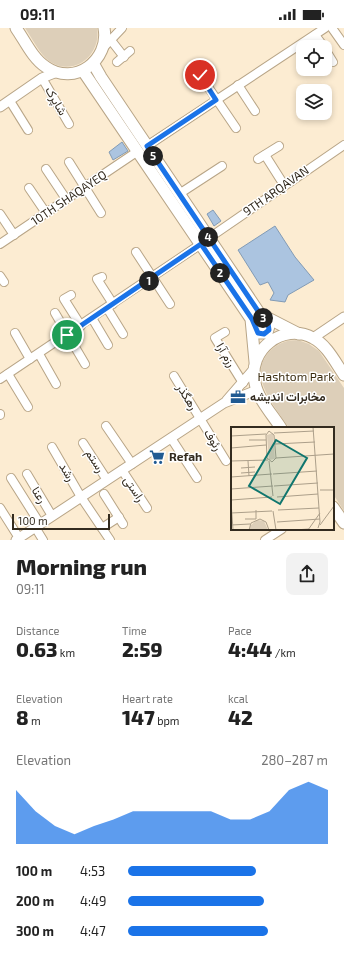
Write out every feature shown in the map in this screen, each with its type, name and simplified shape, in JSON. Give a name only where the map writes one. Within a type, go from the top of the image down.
[{"type":"main road","points":[[16,28],[40,62],[57,72],[70,74],[83,71],[94,63],[107,43],[104,28]]},
{"type":"main road","points":[[94,63],[101,78],[142,148],[256,317],[313,338],[324,346],[344,375]]},
{"type":"main road","points":[[83,71],[179,194],[205,241]]},
{"type":"main road","points":[[256,317],[254,366],[257,390],[280,427]]},
{"type":"main road","points":[[254,366],[262,350],[272,340],[285,334],[299,334]]},
{"type":"main road","points":[[334,508],[344,523]]},
{"type":"street","points":[[122,28],[107,43],[120,60],[130,51]]},
{"type":"street","name":"10TH SHAQAYEQ","points":[[0,244],[142,148],[325,28]]},
{"type":"street","points":[[332,28],[344,45]]},
{"type":"street","points":[[315,35],[318,40]]},
{"type":"street","points":[[0,107],[42,78],[57,72]]},
{"type":"street","points":[[200,75],[236,128]]},
{"type":"street","name":"شاپرک","points":[[42,78],[69,124]]},
{"type":"street","points":[[238,85],[255,111]]},
{"type":"street","points":[[10,101],[28,130]]},
{"type":"street","name":"9TH ARQAVAN","points":[[0,379],[153,278],[284,185],[344,145]]},
{"type":"street","points":[[279,146],[261,157],[284,185]]},
{"type":"street","points":[[69,162],[101,213]]},
{"type":"street","points":[[179,194],[222,166]]},
{"type":"street","points":[[46,169],[66,199]]},
{"type":"street","points":[[29,188],[46,213]]},
{"type":"street","points":[[0,214],[14,235]]},
{"type":"street","points":[[136,252],[170,304]]},
{"type":"street","points":[[102,277],[97,279],[123,334]]},
{"type":"street","points":[[72,295],[64,299],[81,326]]},
{"type":"street","points":[[55,313],[85,364]]},
{"type":"street","points":[[313,338],[344,317]]},
{"type":"street","points":[[92,318],[108,345]]},
{"type":"street","name":"رزم آرا","points":[[225,332],[215,338],[243,383]]},
{"type":"street","points":[[15,333],[30,359]]},
{"type":"street","points":[[39,354],[56,384]]},
{"type":"street","points":[[224,403],[243,383],[254,366]]},
{"type":"street","points":[[8,374],[28,407]]},
{"type":"street","name":"رهگذر","points":[[174,376],[200,419]]},
{"type":"street","points":[[0,508],[17,539],[224,403],[257,390]]},
{"type":"street","name":"رئوف","points":[[200,419],[226,461]]},
{"type":"street","points":[[106,426],[132,464]]},
{"type":"street","points":[[171,438],[197,478]]},
{"type":"street","name":"رستم","points":[[83,443],[107,480]]},
{"type":"street","name":"رشد","points":[[52,447],[81,497],[110,540]]},
{"type":"street","name":"راستی","points":[[122,470],[147,508]]},
{"type":"street","name":"رعنا","points":[[26,474],[52,516]]},
{"type":"street","points":[[11,478],[43,540]]},
{"type":"street","points":[[102,528],[121,521],[104,494]]},
{"type":"street","points":[[265,540],[280,530]]},
{"type":"green space","points":[[25,28],[97,28],[97,38],[95,47],[84,61],[67,67],[58,66],[45,58]]},
{"type":"green space","name":"Hashtom Park","points":[[298,340],[309,344],[319,351],[344,388],[344,511],[334,496],[334,427],[288,427],[265,391],[261,370],[263,361],[270,351],[276,346],[283,342]]},
{"type":"building","points":[[122,142],[128,151],[113,160],[109,152]]},
{"type":"building","points":[[213,210],[221,221],[214,226],[207,214]]},
{"type":"building","points":[[275,226],[295,257],[314,280],[288,295],[285,302],[270,300],[274,293],[268,282],[260,285],[238,250]]},
{"type":"place","name":"مخابرات اندیشه","points":[[238,397]]},
{"type":"place","name":"Refah","points":[[157,457]]},
{"type":"route","points":[[67,335],[201,244],[252,319],[256,331],[264,334],[269,330],[268,323],[260,314],[147,146],[216,100],[200,75]]}]
